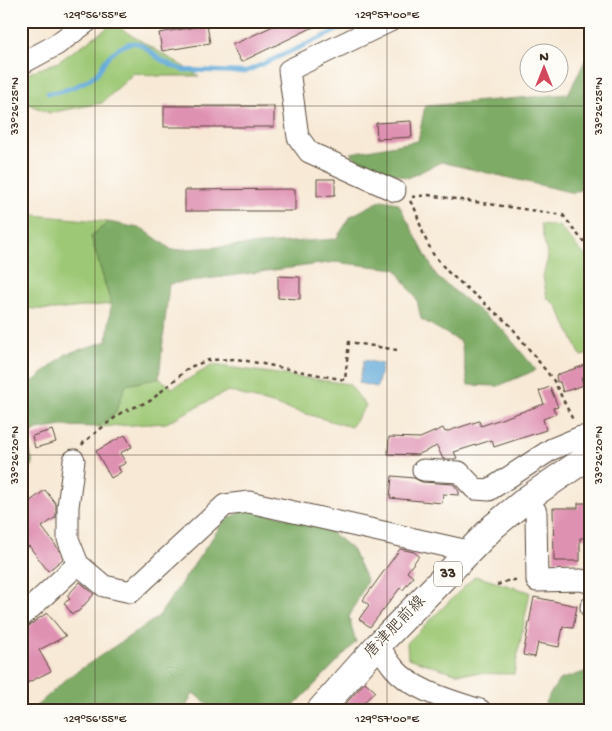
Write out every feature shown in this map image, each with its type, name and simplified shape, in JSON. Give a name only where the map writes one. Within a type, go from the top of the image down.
[{"type":"main road","name":"唐津肥前線","points":[[320,710],[378,645],[468,551],[588,443]]},
{"type":"street","points":[[21,64],[56,45],[88,21]]},
{"type":"street","points":[[390,21],[289,70],[298,138],[309,152],[395,191]]},
{"type":"street","points":[[423,470],[459,472],[475,489],[489,490],[552,449],[588,443]]},
{"type":"street","points":[[74,460],[68,507],[68,539],[78,564],[104,586],[131,592],[225,505],[249,502],[468,551]]},
{"type":"street","points":[[528,498],[536,512],[537,581],[582,580],[591,583]]},
{"type":"street","points":[[21,617],[78,564]]},
{"type":"street","points":[[378,645],[395,669],[412,683],[442,697],[480,710]]},
{"type":"path","points":[[588,443],[554,381],[510,325],[448,272],[434,254],[424,236],[415,209],[408,198],[428,195],[563,215],[582,240],[591,244]]},
{"type":"path","points":[[74,460],[85,441],[122,412],[150,401],[190,367],[209,360],[237,359],[345,380],[349,342],[397,350]]},
{"type":"path","points":[[497,586],[510,580],[537,581]]},
{"type":"green space","points":[[113,24],[199,76],[158,76],[134,73],[102,103],[49,113],[21,101],[21,76],[58,62]]},
{"type":"green space","points":[[587,57],[591,57],[591,184],[574,193],[441,162],[408,178],[359,162],[351,153],[418,141],[425,106],[568,94]]},
{"type":"green space","points":[[382,200],[398,203],[437,277],[503,330],[536,370],[498,386],[468,385],[461,342],[421,319],[417,300],[396,269],[335,262],[169,284],[159,378],[126,385],[115,413],[98,427],[62,426],[37,430],[26,437],[33,464],[25,475],[21,475],[21,384],[35,380],[66,354],[107,341],[111,304],[91,236],[109,222],[143,229],[172,250],[336,239],[351,216]]},
{"type":"green space","points":[[21,207],[33,215],[109,222],[91,236],[111,304],[54,310],[21,308]]},
{"type":"green space","points":[[540,224],[559,226],[586,257],[591,257],[591,354],[581,356],[557,306],[547,298],[543,276],[548,258]]},
{"type":"green space","points":[[213,365],[349,384],[366,406],[351,427],[228,391],[166,423],[98,427],[115,413],[126,385],[159,378],[173,388]]},
{"type":"green space","points":[[247,509],[322,525],[352,549],[367,581],[349,617],[356,642],[290,710],[216,710],[193,693],[186,707],[187,710],[32,710],[69,677],[158,617],[224,521]]},
{"type":"green space","points":[[475,576],[530,592],[514,674],[455,673],[408,658],[407,643]]},
{"type":"green space","points":[[591,670],[591,710],[549,710],[545,702],[559,680]]},
{"type":"water","points":[[364,360],[382,364],[377,387],[359,383]]},
{"type":"building","points":[[284,21],[326,21],[241,62],[232,45]]},
{"type":"building","points":[[207,25],[210,43],[162,51],[159,33]]},
{"type":"building","points":[[164,106],[274,106],[274,127],[164,127]]},
{"type":"building","points":[[411,121],[412,137],[377,139],[376,123]]},
{"type":"building","points":[[317,179],[335,179],[335,195],[317,196]]},
{"type":"building","points":[[295,189],[295,211],[185,211],[185,190]]},
{"type":"building","points":[[278,276],[300,277],[300,299],[278,298]]},
{"type":"building","points":[[591,363],[591,376],[581,378],[584,385],[563,392],[560,382],[557,382],[556,375]]},
{"type":"building","points":[[550,387],[558,407],[553,408],[556,414],[543,419],[546,430],[494,447],[492,440],[454,452],[457,458],[454,459],[443,459],[437,446],[417,455],[388,454],[389,437],[420,438],[443,428],[445,432],[479,421],[481,426],[544,404],[539,391]]},
{"type":"building","points":[[52,430],[56,442],[35,448],[32,436]]},
{"type":"building","points":[[125,435],[132,447],[120,453],[126,463],[118,467],[121,472],[111,478],[96,451]]},
{"type":"building","points":[[392,476],[414,478],[422,482],[453,484],[459,491],[459,495],[443,494],[442,503],[390,498]]},
{"type":"building","points":[[45,490],[56,504],[56,517],[42,527],[60,551],[63,559],[48,571],[29,546],[21,552],[21,508]]},
{"type":"building","points":[[578,503],[591,503],[591,538],[580,538],[580,561],[554,561],[553,508],[578,508]]},
{"type":"building","points":[[400,549],[414,552],[419,556],[407,572],[413,577],[403,590],[400,588],[370,627],[359,619],[369,605],[363,600]]},
{"type":"building","points":[[80,582],[94,594],[79,611],[72,614],[64,603],[70,599],[67,596]]},
{"type":"building","points":[[534,597],[577,606],[573,628],[563,627],[559,647],[538,643],[535,657],[523,655]]},
{"type":"building","points":[[47,613],[66,636],[39,650],[51,671],[21,686],[21,629],[29,626]]},
{"type":"building","points":[[365,682],[375,691],[357,710],[340,710]]},
{"type":"waterway","points":[[48,93],[66,90],[90,79],[97,73],[111,54],[129,43],[141,44],[163,61],[183,70],[245,72],[358,21]]}]
